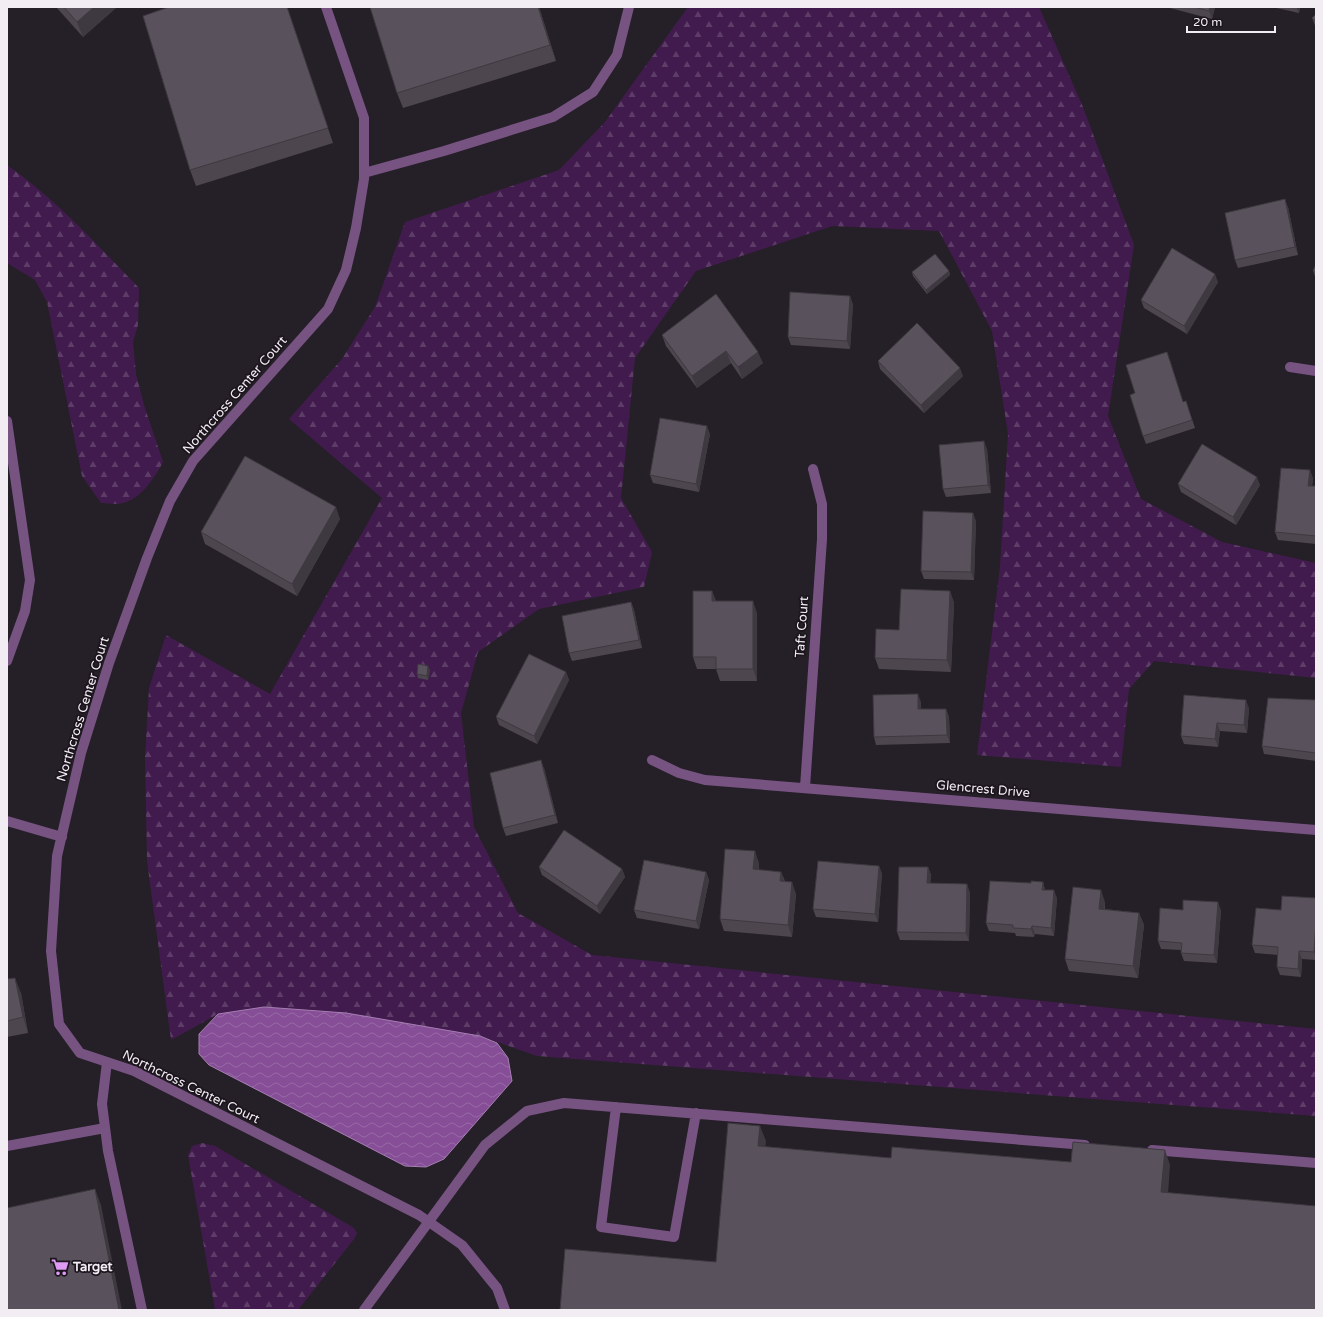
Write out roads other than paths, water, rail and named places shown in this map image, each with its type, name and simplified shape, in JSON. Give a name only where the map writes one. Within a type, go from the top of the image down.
[{"type":"street","name":"Northcross Center Court","points":[[326,7],[364,118],[364,174],[356,228],[346,270],[328,309],[193,461],[170,501],[147,558],[109,663],[81,754],[57,856],[51,951],[59,1024],[80,1053],[134,1071],[418,1214],[462,1245],[497,1288],[505,1310]]},
{"type":"street","points":[[364,174],[444,151],[552,117],[593,92],[616,55],[629,7]]},
{"type":"street","points":[[1290,367],[1316,371]]},
{"type":"street","points":[[7,421],[30,580],[25,611],[7,661]]},
{"type":"street","name":"Taft Court","points":[[805,788],[822,539],[822,504],[813,469]]},
{"type":"street","name":"Glencrest Drive","points":[[652,760],[679,773],[705,780],[1316,830]]},
{"type":"street","points":[[7,821],[62,837]]},
{"type":"street","points":[[107,1062],[102,1104],[108,1151],[142,1310]]},
{"type":"street","points":[[364,1310],[485,1145],[527,1110],[564,1103],[1097,1146]]},
{"type":"street","points":[[616,1107],[601,1227],[674,1237],[696,1114]]},
{"type":"street","points":[[7,1146],[105,1128]]},
{"type":"street","points":[[1144,1150],[1316,1163]]},
{"type":"water","points":[[264,1007],[346,1013],[480,1036],[497,1043],[508,1058],[512,1081],[444,1159],[426,1167],[405,1166],[209,1065],[199,1054],[199,1034],[218,1014]]},
{"type":"place","name":"Target","points":[[60,1267]]}]
